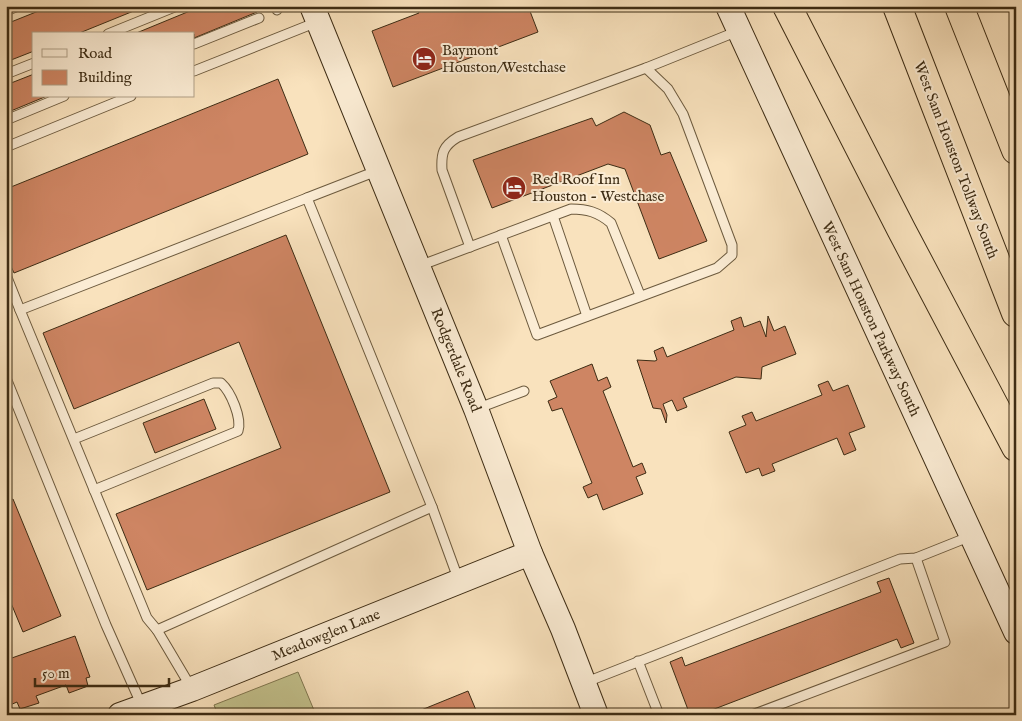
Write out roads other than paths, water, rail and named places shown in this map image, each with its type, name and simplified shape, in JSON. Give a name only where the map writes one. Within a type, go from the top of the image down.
[{"type":"highway","points":[[787,6],[901,229],[1016,446]]},
{"type":"highway","name":"West Sam Houston Tollway South","points":[[897,6],[1016,313]]},
{"type":"highway","points":[[959,6],[1016,150]]},
{"type":"street","name":"West Sam Houston Parkway South","points":[[728,6],[1016,632]]},
{"type":"street","name":"Rodgerdale Road","points":[[315,14],[476,409],[530,553],[564,629],[596,715]]},
{"type":"street","name":"Meadowglen Lane","points":[[120,715],[192,689],[530,553]]},
{"type":"lane","points":[[6,11],[18,6]]},
{"type":"lane","points":[[113,32],[177,6]]},
{"type":"lane","points":[[195,71],[315,14]]},
{"type":"lane","points":[[195,44],[259,18]]},
{"type":"lane","points":[[470,247],[442,170],[441,156],[445,145],[458,137],[646,68],[738,31]]},
{"type":"lane","points":[[6,74],[32,64]]},
{"type":"lane","points":[[502,235],[537,335],[640,295],[717,268],[732,255],[732,245],[683,114],[668,89],[646,68]]},
{"type":"lane","points":[[6,120],[59,98]]},
{"type":"lane","points":[[6,146],[126,98]]},
{"type":"lane","points":[[20,310],[380,170]]},
{"type":"lane","points":[[307,198],[432,507],[459,582]]},
{"type":"lane","points":[[418,266],[553,216],[571,210],[585,209],[601,214],[611,223],[640,295]]},
{"type":"lane","points":[[553,216],[587,316]]},
{"type":"lane","points":[[6,275],[147,618],[157,630],[192,689]]},
{"type":"lane","points":[[6,378],[106,625],[142,707]]},
{"type":"lane","points":[[74,439],[213,383],[221,383],[227,388],[240,423],[238,430],[94,490]]},
{"type":"lane","points":[[476,409],[524,391]]},
{"type":"lane","points":[[157,630],[432,507]]},
{"type":"lane","points":[[584,683],[900,559],[916,558],[971,536]]},
{"type":"lane","points":[[752,715],[945,642],[916,558]]},
{"type":"lane","points":[[638,661],[659,715]]},
{"type":"place","name":"Baymont Houston/Westchase","points":[[424,59]]},
{"type":"place","name":"Red Roof Inn Houston - Westchase","points":[[514,188]]}]
